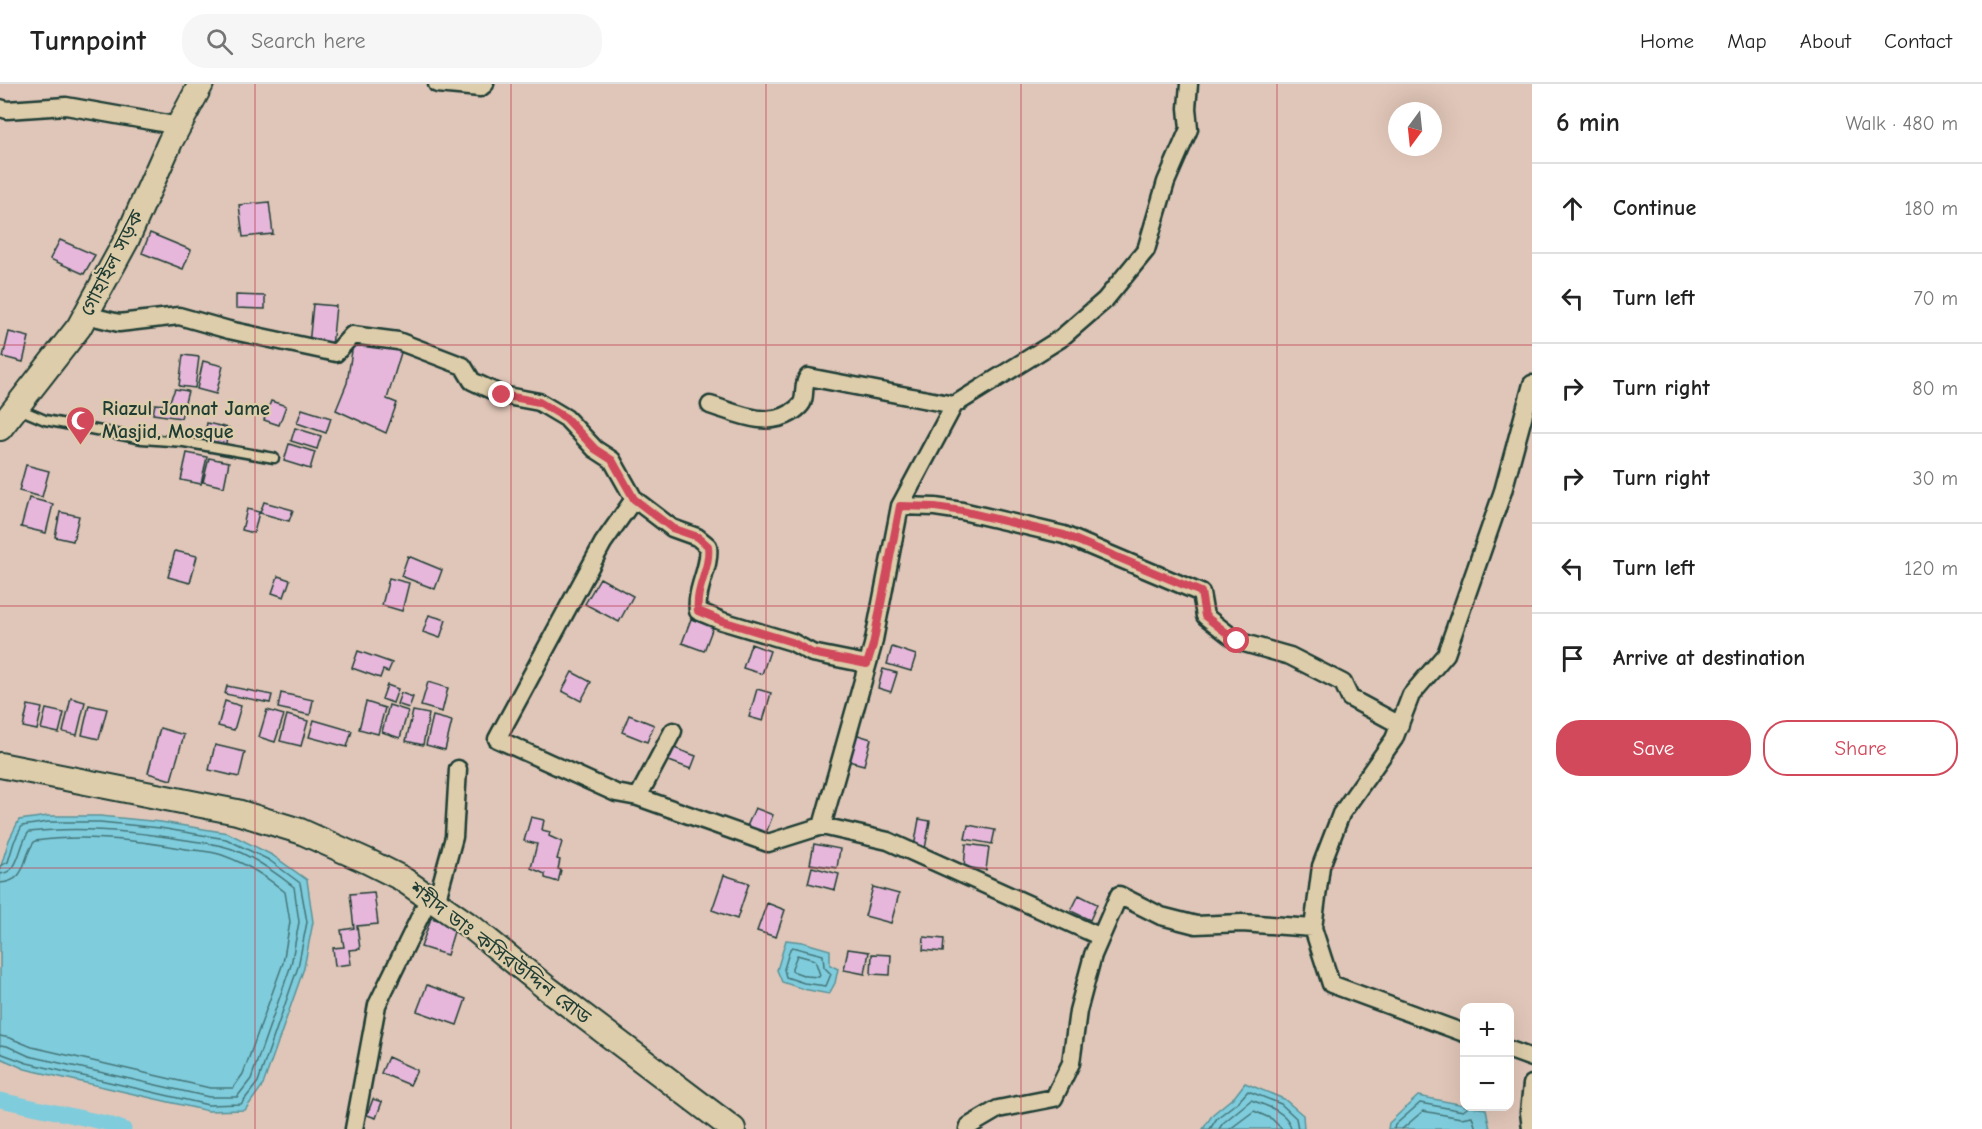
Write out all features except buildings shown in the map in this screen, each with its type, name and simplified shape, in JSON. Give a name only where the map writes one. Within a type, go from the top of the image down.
[{"type":"street","name":"গোহাইল সড়ক","points":[[5,419],[79,327],[126,241],[201,84]]},
{"type":"street","points":[[437,84],[480,88],[485,84]]},
{"type":"street","points":[[822,826],[873,645],[900,506],[954,405],[1060,339],[1105,300],[1146,250],[1166,182],[1189,129],[1186,108],[1189,84]]},
{"type":"street","points":[[0,108],[7,110],[66,106],[179,126]]},
{"type":"street","points":[[86,315],[119,323],[179,316],[230,330],[336,353],[352,336],[398,340],[463,366],[472,381],[502,395],[539,402],[566,418],[595,449],[612,460],[634,499],[672,528],[698,537],[708,546],[710,555],[697,599],[698,611],[722,621],[792,642],[812,653],[867,664]]},
{"type":"street","points":[[710,405],[762,420],[782,418],[799,408],[803,401],[804,382],[808,377],[954,405]]},
{"type":"street","points":[[1460,1032],[1331,984],[1313,928],[1321,866],[1341,814],[1394,739],[1411,695],[1446,654],[1503,491],[1532,384]]},
{"type":"street","points":[[634,499],[603,543],[497,739],[616,793],[638,797],[768,843],[822,826],[888,842],[1101,936]]},
{"type":"street","points":[[900,506],[935,507],[962,511],[1064,535],[1201,592],[1205,616],[1237,641],[1290,656],[1342,683],[1350,698],[1400,725]]},
{"type":"street","points":[[638,797],[673,731]]},
{"type":"street","name":"শহীদ ডাঃ কসিরউদ্দিন রোড","points":[[0,765],[237,812],[300,831],[367,861],[401,878],[474,929],[733,1129]]},
{"type":"street","points":[[354,1129],[377,1005],[433,901],[454,837],[458,769]]},
{"type":"street","points":[[968,1129],[969,1126],[998,1109],[1054,1098],[1071,1063],[1078,1011],[1093,955],[1119,895],[1161,916],[1196,926],[1242,923],[1313,928]]},
{"type":"street","points":[[1514,1052],[1532,1058]]},
{"type":"street","points":[[1531,1129],[1529,1112],[1532,1084]]},
{"type":"lane","points":[[5,419],[45,420],[142,440],[184,442],[274,458]]},
{"type":"water","points":[[48,816],[100,816],[161,822],[228,833],[272,855],[307,880],[313,922],[304,968],[263,1085],[245,1110],[208,1111],[25,1069],[0,1058],[0,869],[9,840],[19,820]]},
{"type":"water","points":[[786,940],[830,950],[830,965],[838,969],[835,983],[829,994],[782,982],[777,970]]},
{"type":"water","points":[[1245,1083],[1284,1099],[1303,1115],[1304,1129],[1203,1129],[1213,1114],[1235,1096]]},
{"type":"water","points":[[1418,1096],[1460,1104],[1460,1111],[1486,1111],[1490,1129],[1388,1129],[1389,1123]]},
{"type":"waterway","points":[[0,1100],[124,1129]]},
{"type":"place","name":"Riazul Jannat Jame Masjid, Mosque","points":[[81,446]]},
{"type":"route","points":[[502,395],[539,402],[566,418],[595,449],[612,460],[634,499],[672,528],[698,537],[708,546],[710,555],[697,599],[698,611],[722,621],[792,642],[812,653],[867,664],[873,645],[900,506],[935,507],[962,511],[1064,535],[1201,592],[1205,616],[1237,641]]}]
